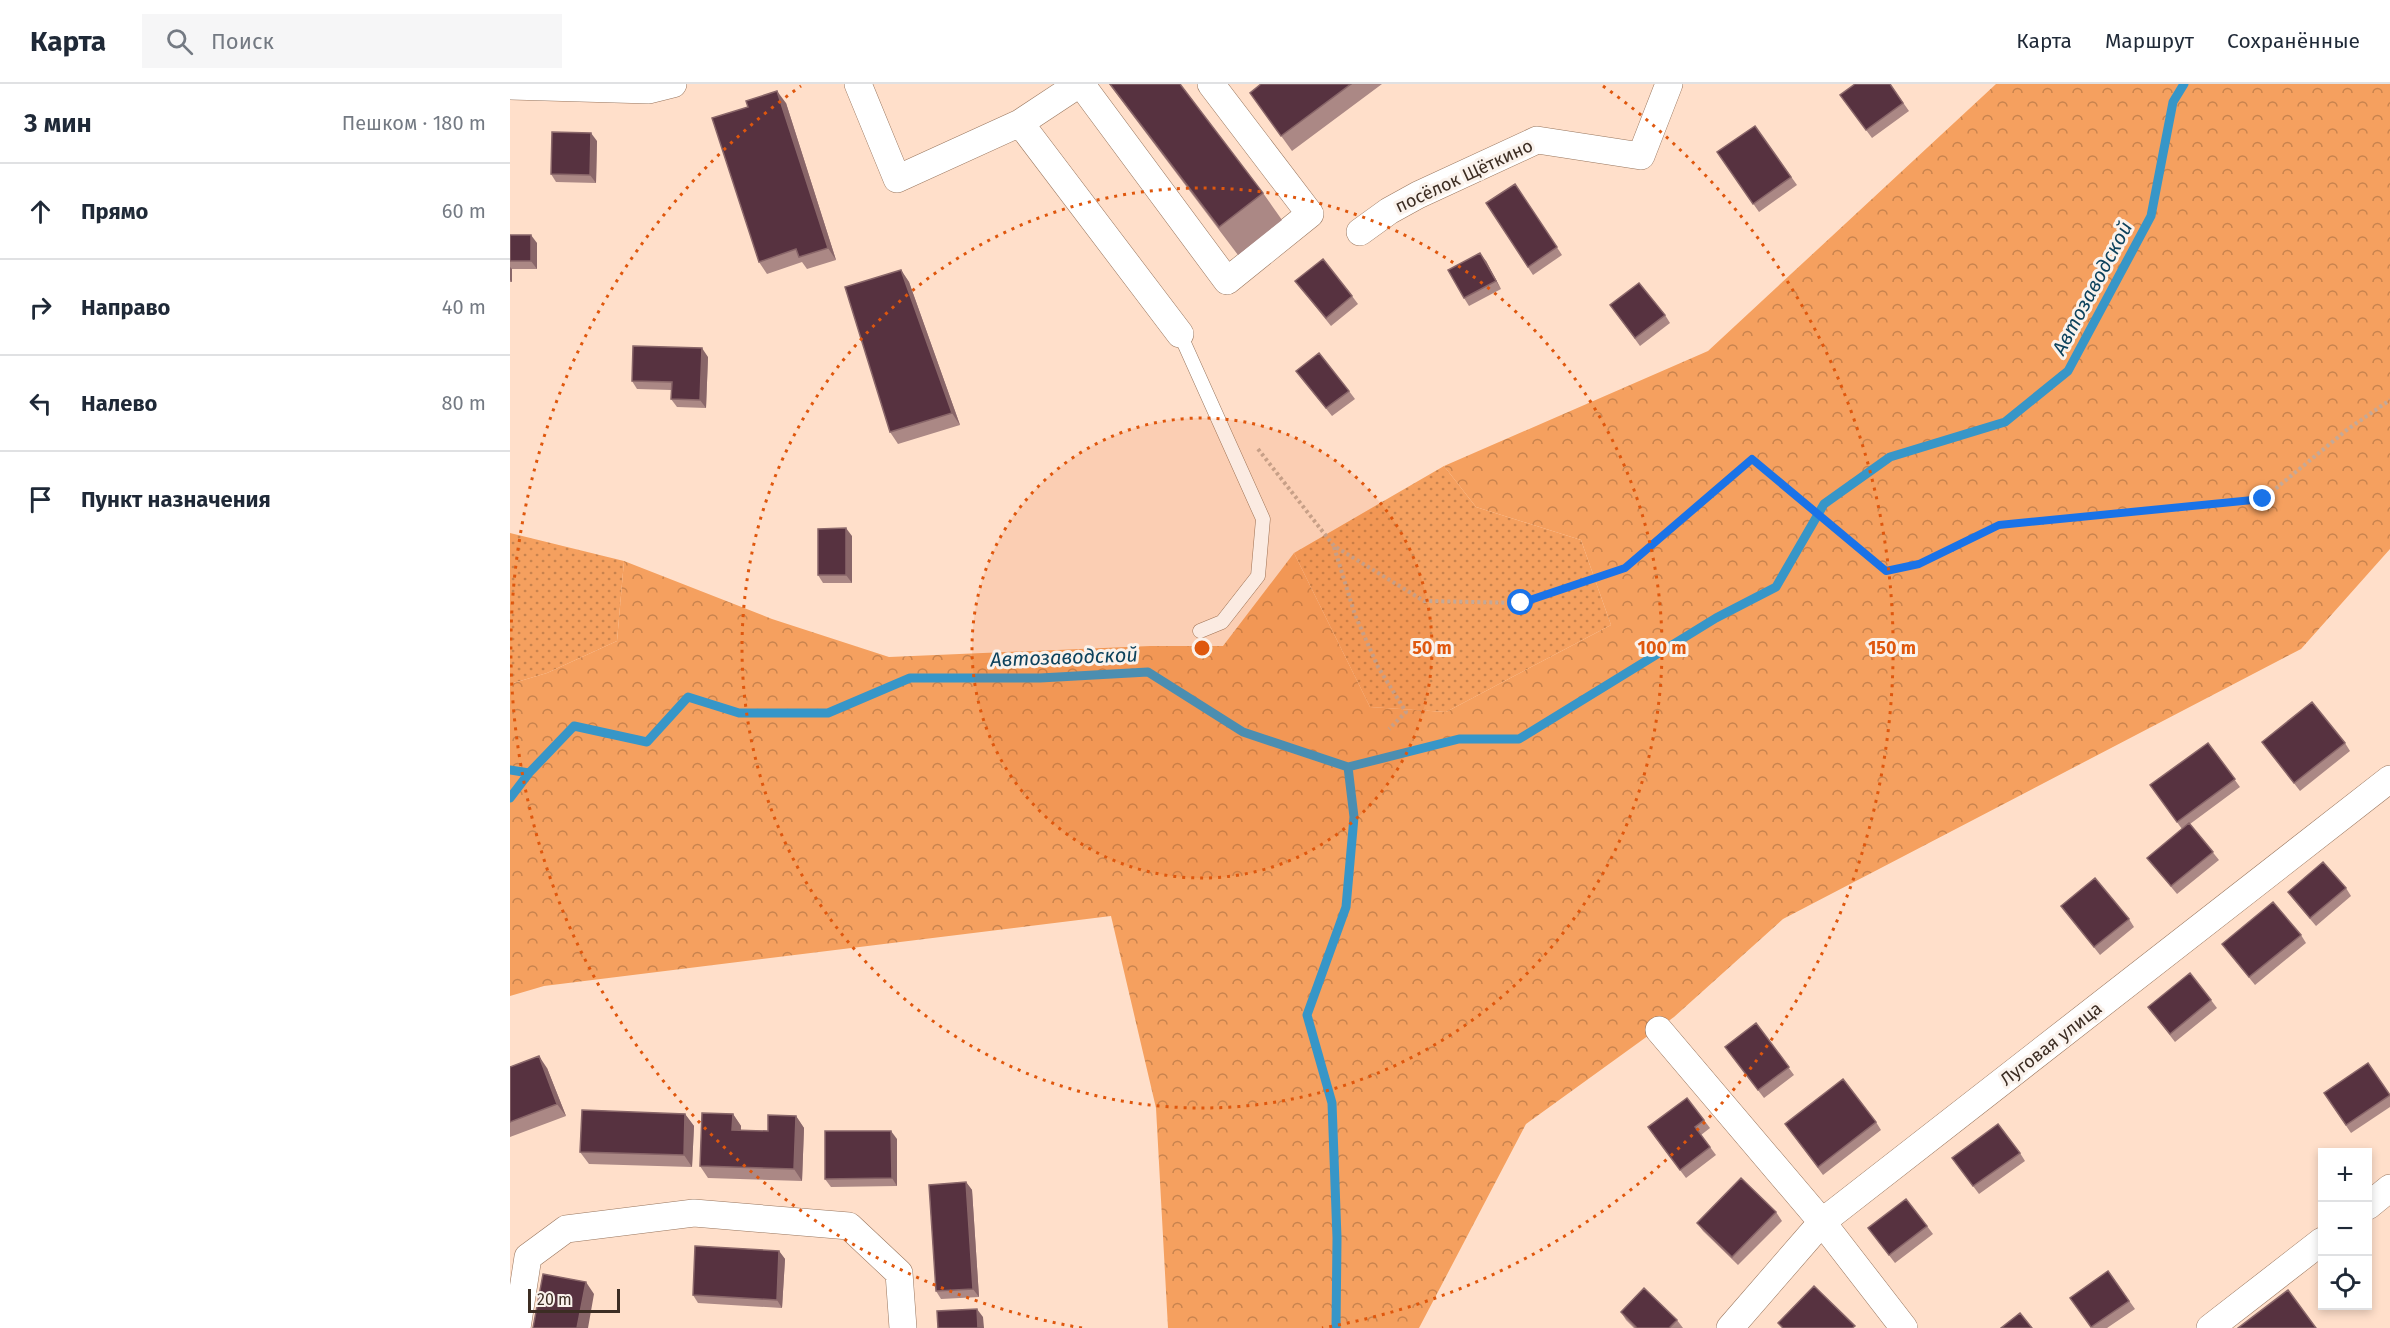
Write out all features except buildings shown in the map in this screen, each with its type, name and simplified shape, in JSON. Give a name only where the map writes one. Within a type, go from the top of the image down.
[{"type":"street","points":[[510,86],[649,90],[673,84]]},
{"type":"street","points":[[858,84],[897,179],[1020,123],[1080,84],[1227,281],[1310,214],[1211,84]]},
{"type":"street","name":"посёлок Щёткино","points":[[1360,232],[1389,211],[1418,195],[1537,140],[1641,156],[1669,84]]},
{"type":"street","points":[[1020,123],[1180,334]]},
{"type":"street","name":"Луговая улица","points":[[1730,1328],[1822,1222],[2390,779]]},
{"type":"street","points":[[1659,1029],[1822,1222],[1904,1328]]},
{"type":"street","points":[[2372,1202],[2390,1188]]},
{"type":"street","points":[[517,1328],[528,1257],[566,1229],[694,1213],[849,1226],[898,1273],[903,1328]]},
{"type":"street","points":[[2210,1328],[2318,1244]]},
{"type":"lane","points":[[1180,334],[1263,519],[1258,576],[1222,622],[1200,631]]},
{"type":"path","points":[[1257,448],[1334,546],[1424,601],[1521,603],[1625,568],[1752,459],[1886,571],[1919,564],[1999,525],[2263,499],[2348,429],[2390,400]]},
{"type":"path","points":[[1334,546],[1355,615],[1378,667],[1406,712],[1389,729]]},
{"type":"green space","points":[[1996,84],[2390,84],[2390,549],[2301,649],[1783,919],[1674,1017],[1526,1124],[1419,1328],[1168,1328],[1156,1108],[1111,916],[544,986],[510,996],[510,684],[547,673],[617,641],[624,561],[772,619],[889,657],[1150,646],[1223,646],[1294,553],[1370,707],[1446,712],[1611,625],[1581,540],[1476,507],[1444,466],[1708,351]]},
{"type":"green space","points":[[1444,466],[1476,507],[1581,540],[1611,625],[1446,712],[1370,707],[1294,553]]},
{"type":"green space","points":[[510,533],[624,561],[617,641],[547,673],[510,684]]},
{"type":"waterway","name":"Автозаводской","points":[[510,770],[529,773],[574,726],[647,742],[688,697],[739,713],[828,713],[910,678],[1040,678],[1148,672],[1243,732],[1348,767],[1459,739],[1519,739],[1716,618],[1776,587],[1824,504],[1890,457],[2005,422],[2068,371],[2151,216],[2173,102],[2184,84]]},
{"type":"waterway","points":[[1336,1328],[1337,1238],[1332,1103],[1307,1015],[1346,907],[1354,817],[1348,767]]},
{"type":"waterway","points":[[510,798],[529,773]]},
{"type":"route","points":[[1521,603],[1625,568],[1752,459],[1886,571],[1919,564],[1999,525],[2263,499]]}]
